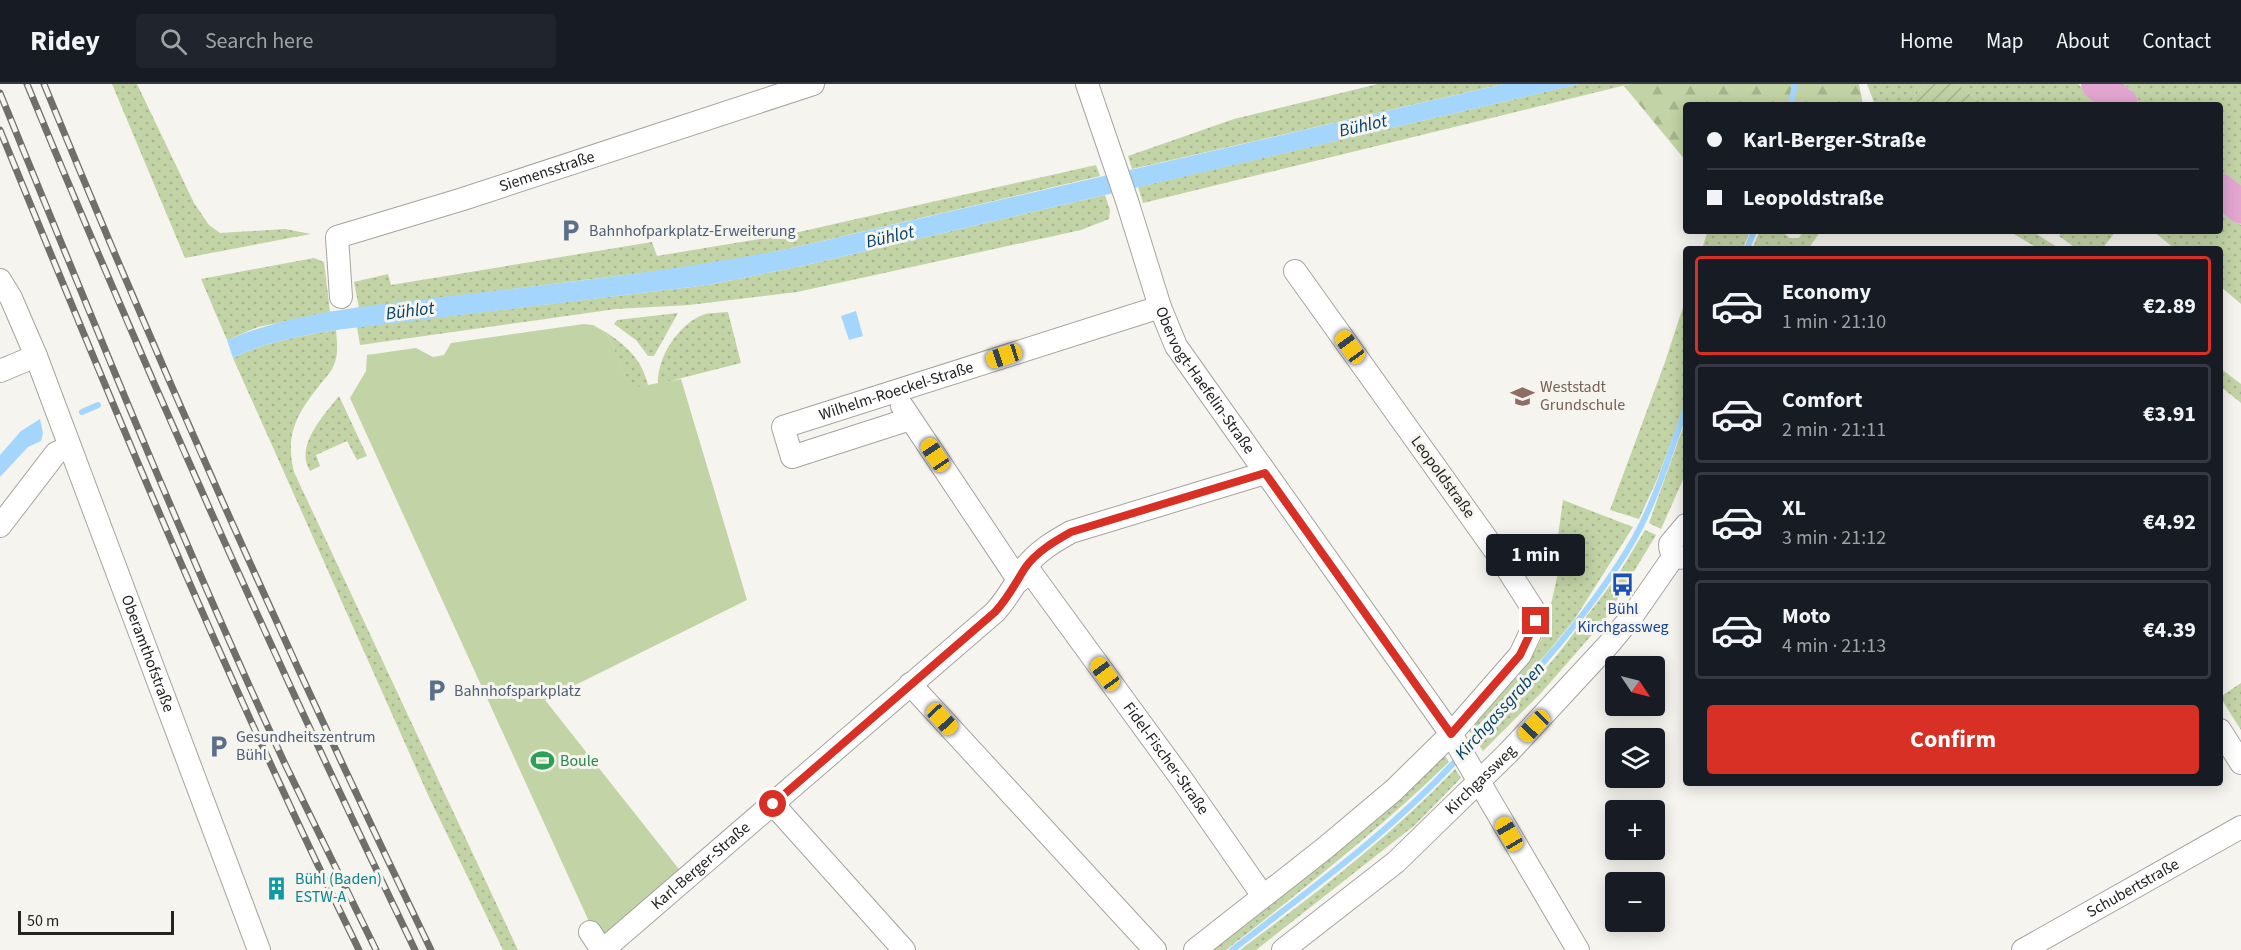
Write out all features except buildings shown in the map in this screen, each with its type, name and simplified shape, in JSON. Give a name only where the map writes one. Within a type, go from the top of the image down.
[{"type":"main road","points":[[2098,84],[2119,102]]},
{"type":"main road","points":[[2223,192],[2241,207]]},
{"type":"street","name":"Siemensstraße","points":[[341,297],[337,237],[463,199],[813,84]]},
{"type":"street","name":"Obervogt-Haefelin-Straße","points":[[1087,84],[1160,307],[1176,346],[1454,738],[1578,950]]},
{"type":"street","name":"Leopoldstraße","points":[[1195,950],[1362,819],[1454,738],[1520,655],[1536,621],[1533,609],[1499,556],[1295,271]]},
{"type":"street","name":"Oberamthofstraße","points":[[0,280],[11,298],[36,356],[259,950]]},
{"type":"street","name":"Wilhelm-Roeckel-Straße","points":[[910,419],[792,457],[783,427],[1160,307]]},
{"type":"street","points":[[0,371],[36,356]]},
{"type":"street","name":"Fidel-Fischer-Straße","points":[[892,392],[1023,574],[1183,781],[1263,896]]},
{"type":"street","points":[[0,526],[56,453],[70,447]]},
{"type":"street","name":"Karl-Berger-Straße","points":[[596,944],[773,804],[995,612],[1007,600],[1023,574],[1050,544],[1071,532],[1265,473]]},
{"type":"street","name":"Kirchgassweg","points":[[1290,948],[1396,862],[1476,775],[1547,713],[1609,644],[1680,556],[1670,550],[1670,544],[1676,534],[1683,529]]},
{"type":"street","points":[[910,684],[1155,950]]},
{"type":"street","points":[[2223,735],[2241,763]]},
{"type":"street","points":[[773,804],[904,950]]},
{"type":"street","name":"Schubertstraße","points":[[2023,950],[2241,827]]},
{"type":"green space","points":[[112,84],[137,84],[194,203],[209,225],[220,233],[285,229],[311,234],[185,258]]},
{"type":"green space","points":[[1378,84],[1503,84],[1132,169],[1128,156],[1234,119]]},
{"type":"green space","points":[[1579,84],[1630,84],[1143,203],[1138,187]]},
{"type":"green space","points":[[1630,84],[1859,84],[1863,102],[1683,102],[1683,157],[1624,86]]},
{"type":"green space","points":[[1867,84],[1924,84],[1911,102],[1874,102]]},
{"type":"green space","points":[[1924,84],[1957,84],[1980,102],[1911,102]]},
{"type":"green space","points":[[1957,84],[2078,84],[2099,102],[1980,102]]},
{"type":"green space","points":[[2119,84],[2241,84],[2241,189],[2223,174],[2223,102],[2140,102]]},
{"type":"green space","points":[[1096,165],[1100,176],[714,264],[359,308],[354,282],[388,274],[391,285],[652,242],[657,256],[790,234]]},
{"type":"green space","points":[[1105,195],[1110,210],[1109,219],[1081,230],[797,292],[689,305],[616,309],[360,345],[357,327],[708,285],[802,266]]},
{"type":"green space","points":[[2223,210],[2241,225],[2241,304],[2223,289],[2223,246],[2171,246],[2157,234],[2223,234]]},
{"type":"green space","points":[[1707,234],[1749,234],[1744,246],[1703,246]]},
{"type":"green space","points":[[1759,234],[1785,234],[1790,238],[1799,238],[1801,234],[1819,234],[1810,246],[1753,246]]},
{"type":"green space","points":[[2014,234],[2037,234],[2055,246],[2034,246]]},
{"type":"green space","points":[[2061,234],[2114,234],[2104,246],[2073,246],[2059,236]]},
{"type":"green space","points":[[314,258],[324,262],[330,312],[258,327],[227,340],[201,279]]},
{"type":"green space","points":[[1683,307],[1683,410],[1658,477],[1639,519],[1610,510]]},
{"type":"green space","points":[[728,312],[741,363],[658,384],[661,364],[676,335],[703,315]]},
{"type":"green space","points":[[678,313],[654,356],[648,356],[636,340],[614,324],[617,320]]},
{"type":"green space","points":[[584,324],[593,325],[607,333],[631,388],[681,379],[747,600],[545,700],[682,873],[604,934],[592,928],[350,398],[366,371],[367,355],[416,348],[433,357],[444,355],[451,343]]},
{"type":"green space","points":[[336,330],[337,353],[333,367],[304,406],[294,426],[291,447],[294,472],[518,950],[503,950],[429,797],[233,358],[270,344]]},
{"type":"green space","points":[[607,333],[638,361],[648,385],[631,389]]},
{"type":"green space","points":[[2223,370],[2241,384],[2241,403],[2223,388]]},
{"type":"green space","points":[[339,396],[367,456],[357,460],[347,441],[316,455],[320,466],[310,471],[306,461],[308,441],[319,421]]},
{"type":"green space","points":[[1683,427],[1683,480],[1661,529],[1649,523]]},
{"type":"green space","points":[[1563,500],[1633,527],[1574,620],[1547,653],[1471,733],[1468,730],[1536,649],[1545,632],[1559,568],[1557,543]]},
{"type":"green space","points":[[1645,530],[1656,535],[1604,621],[1541,693],[1483,751],[1479,745],[1558,654],[1618,575]]},
{"type":"green space","points":[[2241,683],[2241,730],[2223,702],[2223,695]]},
{"type":"green space","points":[[1444,754],[1449,762],[1368,836],[1226,950],[1211,950]]},
{"type":"green space","points":[[1455,769],[1461,778],[1415,825],[1256,950],[1240,950],[1324,886],[1378,841]]},
{"type":"water","points":[[1503,84],[1579,84],[802,266],[708,285],[336,330],[270,344],[233,358],[227,340],[283,322],[341,310],[625,275],[792,248]]},
{"type":"water","points":[[856,311],[863,336],[849,340],[841,316]]},
{"type":"water","points":[[40,419],[43,433],[41,441],[28,447],[0,477],[0,455],[21,431]]},
{"type":"waterway","name":"Kirchgassgraben","points":[[1792,102],[1795,84]]},
{"type":"waterway","name":"Kirchgassgraben","points":[[1748,246],[1753,234]]},
{"type":"waterway","name":"Bühlot","points":[[82,412],[98,405]]},
{"type":"waterway","name":"Kirchgassgraben","points":[[1466,748],[1556,648],[1616,568],[1650,507],[1683,417]]},
{"type":"waterway","name":"Kirchgassgraben","points":[[1232,950],[1379,834],[1460,756]]},
{"type":"railway","points":[[27,84],[119,303],[215,520],[313,736],[415,950]]},
{"type":"railway","points":[[44,84],[89,194],[231,520],[329,736],[431,950]]},
{"type":"railway","points":[[0,93],[210,598],[285,764],[376,950]]},
{"type":"railway","points":[[0,130],[128,441],[217,646],[359,950]]},
{"type":"place","name":"Bahnhofparkplatz-Erweiterung","points":[[571,231]]},
{"type":"place","name":"Weststadt Grundschule","points":[[1522,396]]},
{"type":"place","name":"Bühl Kirchgassweg","points":[[1623,584]]},
{"type":"place","name":"Bahnhofsparkplatz","points":[[436,691]]},
{"type":"place","name":"Gesundheitszentrum Bühl","points":[[218,746]]},
{"type":"place","name":"Boule","points":[[542,761]]},
{"type":"place","name":"Bühl (Baden) ESTW-A","points":[[277,888]]},
{"type":"route","points":[[773,804],[851,734],[995,612],[1007,600],[1026,566],[1050,544],[1071,532],[1265,473],[1451,734],[1520,655],[1536,621]]}]
